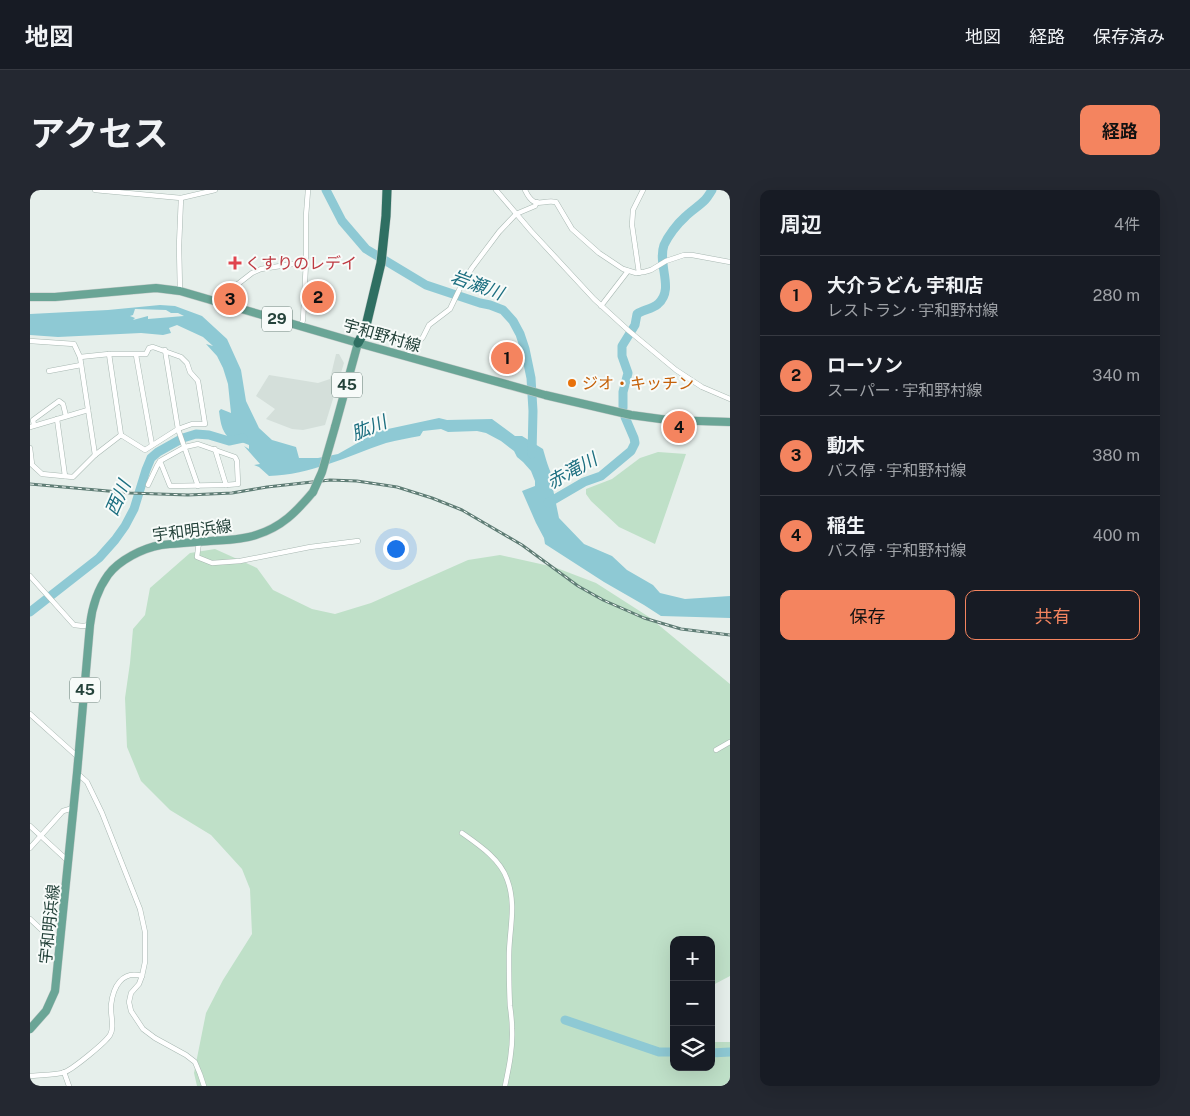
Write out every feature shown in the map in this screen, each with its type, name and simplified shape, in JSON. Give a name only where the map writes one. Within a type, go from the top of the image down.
[{"type":"highway","points":[[382,190],[384,224]]},
{"type":"highway","points":[[358,343],[360,329],[376,275],[387,190]]},
{"type":"main road","name":"宇和野村線","points":[[30,297],[55,297],[156,288],[180,290],[358,343],[545,395],[631,415],[668,420],[730,422]]},
{"type":"main road","name":"宇和明浜線","points":[[30,1029],[46,1011],[56,991],[90,624],[98,593],[109,574],[124,560],[141,551],[160,546],[240,539],[254,536],[286,521],[300,509],[313,492],[322,472],[358,343]]},
{"type":"street","points":[[95,190],[181,198],[215,190]]},
{"type":"street","points":[[301,326],[303,320],[306,262],[308,190]]},
{"type":"street","points":[[496,190],[530,231],[601,306],[628,331],[695,383],[730,399]]},
{"type":"street","points":[[526,190],[528,196],[533,200],[544,203],[550,200],[556,202],[572,229],[616,266],[628,271],[639,273],[651,270],[660,264],[692,254],[730,262]]},
{"type":"street","points":[[639,273],[632,225],[632,210],[643,190]]},
{"type":"street","points":[[180,290],[181,198]]},
{"type":"street","points":[[407,356],[423,337],[432,321],[450,309],[472,268],[499,232],[516,214],[535,206],[538,202]]},
{"type":"street","points":[[224,303],[226,296],[234,286],[252,273],[261,269],[306,262]]},
{"type":"street","points":[[601,306],[628,271]]},
{"type":"street","points":[[30,341],[74,344],[80,357],[95,455]]},
{"type":"street","points":[[80,357],[109,354],[146,354],[149,348],[153,347],[181,357],[198,381],[205,424],[192,424],[178,428],[145,450],[121,435],[109,354]]},
{"type":"street","points":[[165,350],[178,428],[198,486]]},
{"type":"street","points":[[136,354],[152,445]]},
{"type":"street","points":[[48,371],[81,365]]},
{"type":"street","points":[[66,416],[63,404],[59,402],[33,420],[32,426],[88,410]]},
{"type":"street","points":[[57,419],[65,476]]},
{"type":"street","points":[[30,448],[31,464],[42,474],[73,477],[95,455],[121,435]]},
{"type":"street","points":[[148,485],[160,461],[184,445],[198,444],[235,456],[238,484],[170,486],[160,461]]},
{"type":"street","points":[[215,449],[226,485]]},
{"type":"street","points":[[199,542],[197,557],[212,563],[240,561],[310,547],[358,541]]},
{"type":"street","points":[[30,576],[74,625],[83,626],[90,624]]},
{"type":"street","points":[[30,714],[78,758]]},
{"type":"street","points":[[716,750],[730,742]]},
{"type":"street","points":[[77,773],[87,782],[102,813],[140,909],[145,932],[145,962],[139,984],[131,993],[129,1002],[131,1010],[143,1029],[154,1038],[195,1062],[204,1086]]},
{"type":"street","points":[[30,848],[64,812],[73,808]]},
{"type":"street","points":[[30,826],[69,862]]},
{"type":"street","points":[[462,833],[492,857],[501,868],[508,879],[512,895],[513,910],[509,952],[512,1028],[511,1058],[505,1086]]},
{"type":"street","points":[[30,919],[60,947]]},
{"type":"street","points":[[30,1076],[64,1072],[95,1050],[111,1033],[111,1004],[117,985],[122,978],[136,974],[142,976]]},
{"type":"street","points":[[64,1072],[69,1086]]},
{"type":"shaded area","points":[[336,354],[339,354],[344,363],[325,425],[303,430],[292,429],[266,419],[275,409],[256,396],[269,375],[318,383],[330,379]]},
{"type":"green space","points":[[658,452],[686,454],[655,544],[619,527],[591,501],[586,494],[586,489],[612,479],[640,458]]},
{"type":"green space","points":[[215,549],[257,568],[273,590],[312,609],[335,614],[371,603],[468,560],[500,555],[554,567],[596,583],[649,617],[730,684],[730,976],[715,984],[715,936],[670,936],[670,1071],[715,1071],[715,1042],[730,1042],[730,1086],[197,1086],[194,1073],[206,1013],[223,980],[252,934],[250,889],[242,869],[211,835],[170,810],[141,781],[127,747],[125,698],[133,629],[145,615],[150,588],[190,553]]},
{"type":"water","points":[[160,305],[175,306],[202,316],[227,339],[241,370],[246,401],[259,428],[272,440],[296,447],[299,458],[318,458],[338,454],[361,441],[360,435],[439,418],[447,420],[492,419],[515,436],[522,436],[543,449],[547,464],[558,486],[553,489],[559,518],[584,544],[612,556],[627,570],[653,585],[660,593],[685,599],[730,596],[730,618],[661,616],[545,544],[522,491],[535,486],[531,471],[517,457],[514,451],[486,433],[477,431],[448,432],[441,429],[423,431],[420,436],[386,443],[314,469],[269,476],[254,465],[260,464],[244,446],[249,449],[249,445],[239,441],[233,442],[226,435],[220,421],[219,411],[221,409],[231,413],[228,384],[217,356],[206,344],[213,346],[203,337],[177,325],[169,328],[171,333],[163,335],[141,333],[58,337],[30,335],[30,314]],"holes":[[[135,309],[166,310],[184,316],[148,319],[148,316],[133,320],[135,318],[130,316],[133,315]]]},
{"type":"waterway","name":"岩瀬川","points":[[326,190],[342,221],[366,249],[426,285],[503,310],[513,321],[525,349],[531,378],[533,411],[532,454]]},
{"type":"waterway","name":"赤滝川","points":[[623,408],[623,392],[628,373],[622,356],[622,346],[635,325],[637,314],[656,306],[663,298],[666,284],[662,253],[668,238],[679,223],[705,200],[712,190]]},
{"type":"waterway","name":"赤滝川","points":[[548,503],[584,482],[601,476],[631,451],[635,443],[625,417]]},
{"type":"waterway","name":"西川","points":[[30,612],[99,558],[115,540],[134,509],[151,458],[158,452],[183,438],[196,434],[209,435],[229,441],[243,438]]},
{"type":"waterway","points":[[565,1020],[659,1052],[670,1052]]},
{"type":"waterway","points":[[715,1053],[730,1052]]},
{"type":"railway","points":[[30,484],[130,493],[188,495],[232,493],[330,480],[357,481],[397,487],[462,510],[522,545],[578,586],[603,600],[644,618],[681,629],[730,635]]},
{"type":"place","name":"くすりのレデイ","points":[[235,263]]},
{"type":"place","name":"ローソン","points":[[318,297]]},
{"type":"place","name":"動木","points":[[230,299]]},
{"type":"place","name":"大介うどん 宇和店","points":[[507,358]]},
{"type":"place","name":"ジオ・キッチン","points":[[572,383]]},
{"type":"place","name":"稲生","points":[[679,427]]},
{"type":"water label","name":"肱川","points":[[369,428]]}]
